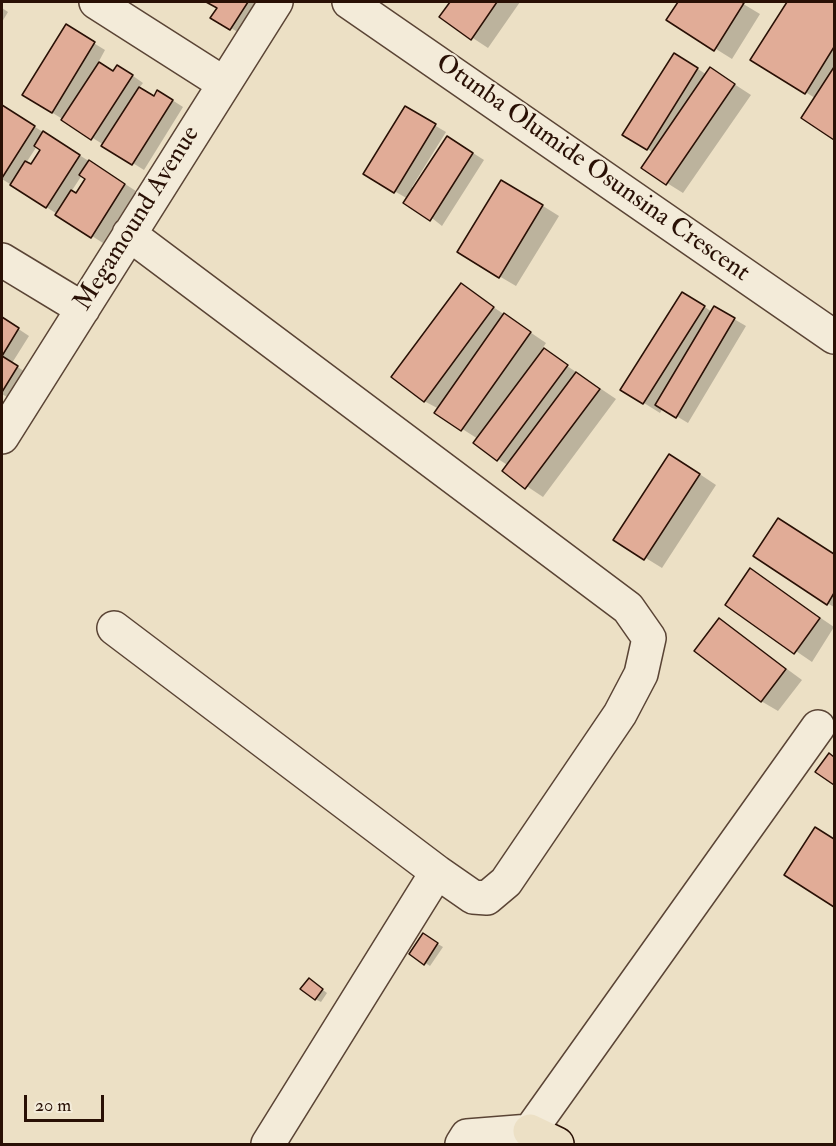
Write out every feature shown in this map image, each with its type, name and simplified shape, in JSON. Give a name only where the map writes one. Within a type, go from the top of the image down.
[{"type":"street","points":[[96,2],[223,83]]},
{"type":"street","name":"Megamound Avenue","points":[[2,437],[276,2]]},
{"type":"street","name":"Otunba Olumide Osunsina Crescent","points":[[349,2],[834,337]]},
{"type":"street","points":[[114,628],[437,872],[474,897],[487,898],[506,882],[620,714],[640,674],[649,638],[628,608],[129,234]]},
{"type":"street","points":[[2,260],[82,309]]},
{"type":"street","points":[[462,1144],[467,1136],[544,1138],[818,727]]},
{"type":"street","points":[[268,1144],[437,872]]},
{"type":"building","points":[[206,2],[248,2],[230,30],[210,18],[217,8]]},
{"type":"building","points":[[450,2],[497,2],[471,40],[439,17]]},
{"type":"building","points":[[678,2],[744,3],[714,51],[666,20]]},
{"type":"building","points":[[787,2],[834,2],[834,47],[805,94],[750,60]]},
{"type":"building","points":[[66,24],[95,42],[52,113],[22,95]]},
{"type":"building","points":[[674,53],[698,68],[647,150],[622,135]]},
{"type":"building","points":[[99,62],[113,71],[117,65],[133,75],[91,140],[61,120]]},
{"type":"building","points":[[710,67],[735,84],[666,185],[641,168]]},
{"type":"building","points":[[834,67],[834,140],[801,118]]},
{"type":"building","points":[[139,87],[154,96],[157,90],[173,100],[132,165],[101,146]]},
{"type":"building","points":[[2,105],[35,126],[2,178]]},
{"type":"building","points":[[405,106],[436,124],[394,193],[363,174]]},
{"type":"building","points":[[43,131],[80,155],[46,208],[10,185],[25,161],[31,164],[40,150],[34,146]]},
{"type":"building","points":[[447,136],[473,153],[430,221],[403,203]]},
{"type":"building","points":[[89,160],[125,184],[91,238],[55,215],[71,190],[76,193],[85,179],[79,175]]},
{"type":"building","points":[[501,180],[543,205],[499,278],[457,252]]},
{"type":"building","points":[[461,283],[494,307],[424,402],[391,377]]},
{"type":"building","points":[[682,292],[705,306],[643,404],[620,390]]},
{"type":"building","points":[[714,306],[735,318],[676,418],[655,405]]},
{"type":"building","points":[[504,313],[531,332],[461,431],[434,413]]},
{"type":"building","points":[[2,317],[19,328],[2,356]]},
{"type":"building","points":[[544,348],[568,365],[497,461],[473,443]]},
{"type":"building","points":[[2,356],[18,366],[2,392]]},
{"type":"building","points":[[576,372],[600,389],[525,489],[502,471]]},
{"type":"building","points":[[669,454],[700,474],[644,560],[613,540]]},
{"type":"building","points":[[778,518],[834,554],[834,593],[827,605],[753,556]]},
{"type":"building","points":[[750,568],[820,618],[794,654],[725,605]]},
{"type":"building","points":[[719,618],[786,669],[761,702],[694,651]]},
{"type":"building","points":[[829,753],[834,757],[834,785],[815,772]]},
{"type":"building","points":[[815,827],[834,839],[834,907],[784,875]]},
{"type":"building","points":[[423,933],[438,943],[424,965],[409,954]]},
{"type":"building","points":[[309,978],[323,989],[315,1000],[300,989]]}]
